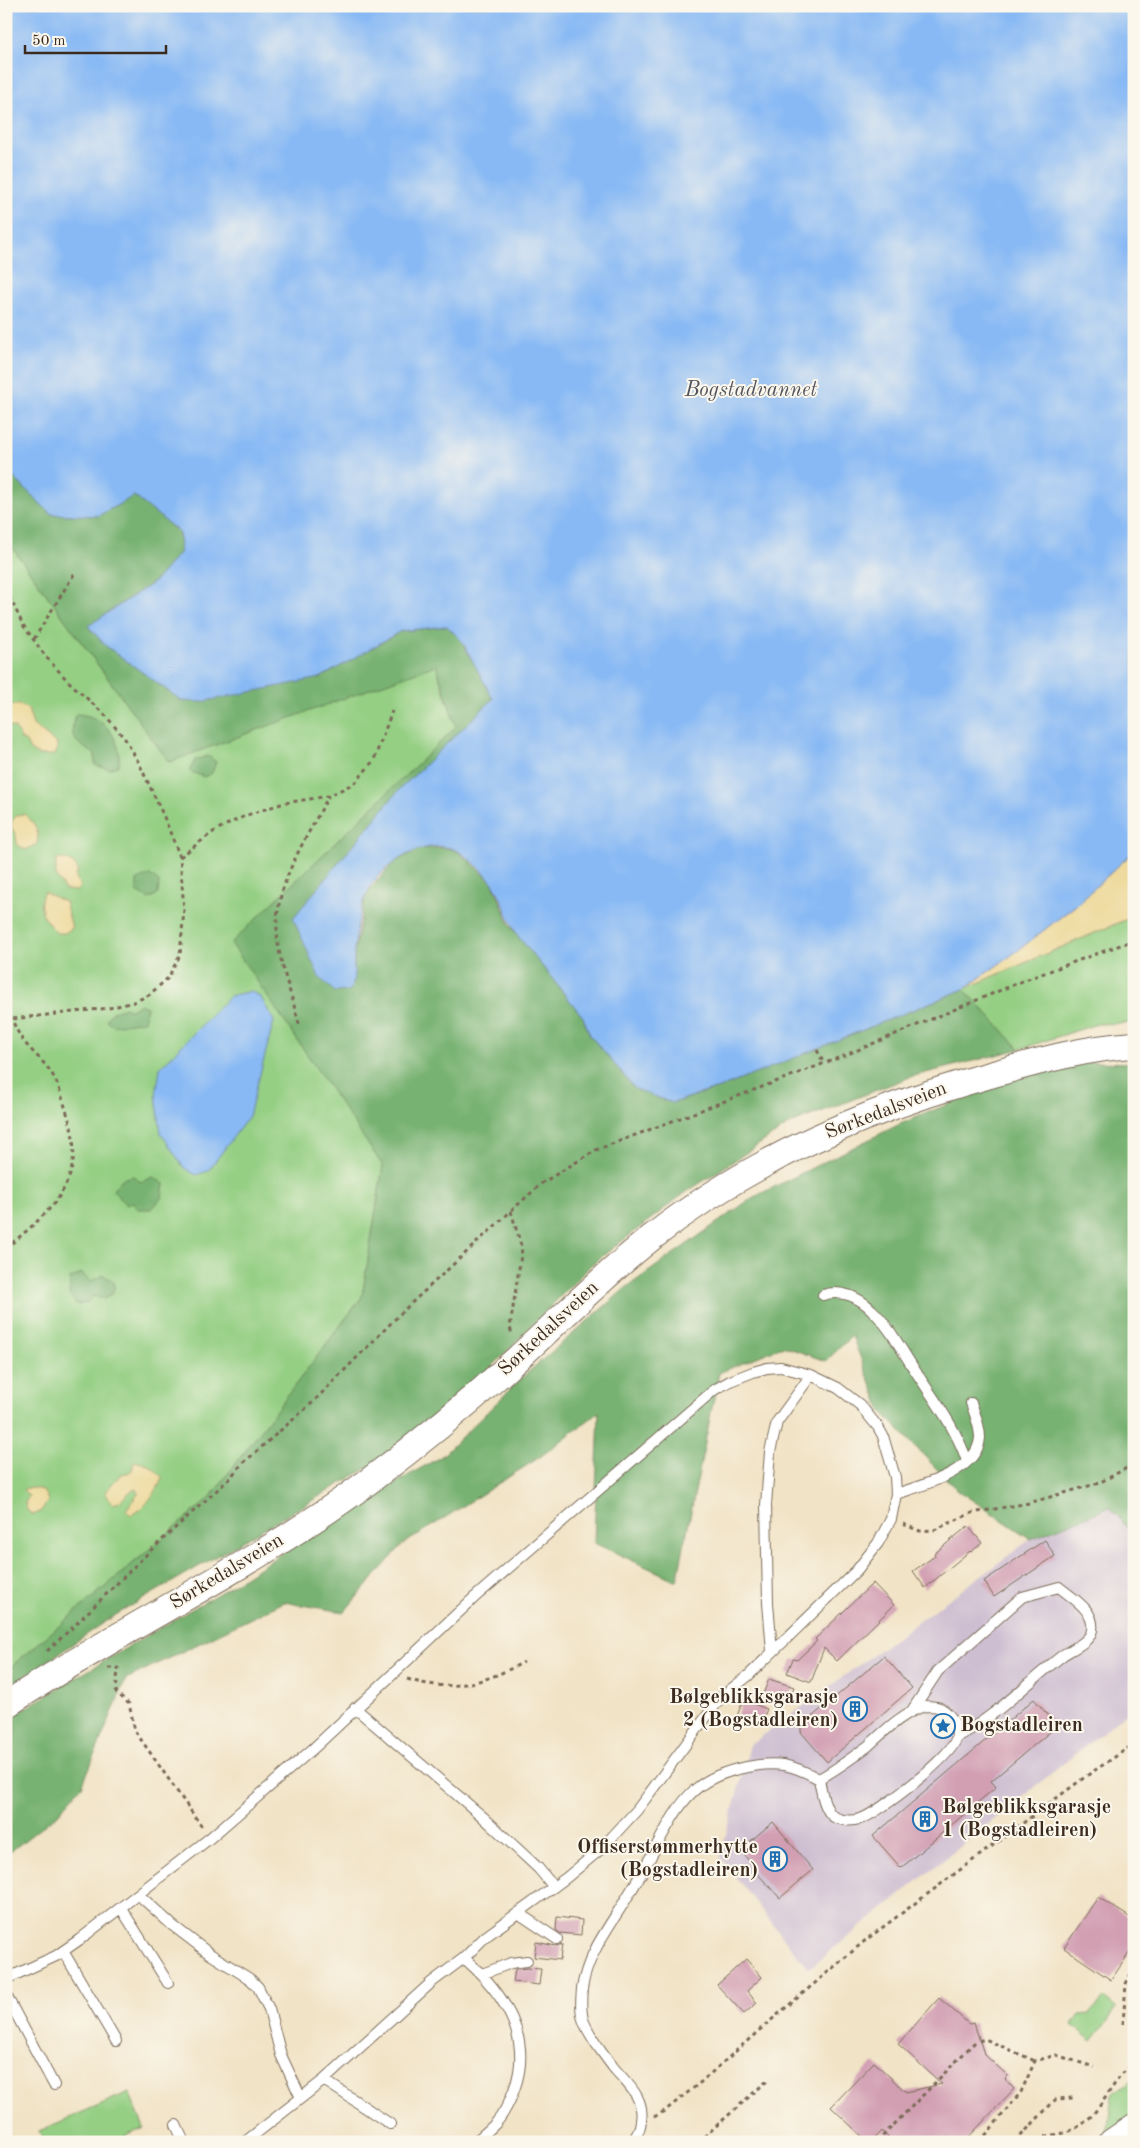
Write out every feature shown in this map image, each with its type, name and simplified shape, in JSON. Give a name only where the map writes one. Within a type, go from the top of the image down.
[{"type":"street","name":"Sørkedalsveien","points":[[6,1705],[261,1553],[335,1506],[415,1446],[519,1357],[612,1271],[671,1222],[748,1172],[792,1149],[870,1115],[973,1080],[1070,1054],[1134,1045]]},
{"type":"street","points":[[1112,2142],[1134,2127]]},
{"type":"lane","points":[[823,1294],[843,1292],[860,1300],[887,1327],[948,1420],[960,1441],[967,1462]]},
{"type":"lane","points":[[6,1979],[35,1967],[63,1951],[210,1838],[286,1773],[476,1597],[714,1390],[739,1377],[767,1368],[796,1370],[811,1375],[850,1397],[878,1426],[892,1462],[896,1494],[891,1519],[878,1543],[857,1570],[748,1676],[721,1697],[625,1824],[601,1849],[554,1887],[485,1937],[464,1958],[432,1982],[324,2080],[245,2142]]},
{"type":"lane","points":[[772,1651],[768,1603],[766,1505],[770,1452],[777,1422],[811,1375]]},
{"type":"lane","points":[[896,1494],[948,1476],[967,1462],[976,1452],[980,1439],[979,1428],[971,1404]]},
{"type":"lane","points":[[819,1779],[854,1756],[914,1709],[938,1671],[1022,1597],[1059,1588],[1088,1610],[1092,1628],[1087,1638],[1043,1670],[992,1714],[957,1737]]},
{"type":"lane","points":[[819,1779],[831,1814],[844,1820],[860,1818],[874,1813],[940,1760],[954,1745],[957,1737],[956,1725],[949,1715],[939,1707],[925,1706],[914,1709]]},
{"type":"lane","points":[[356,1708],[483,1816],[538,1868],[554,1887]]},
{"type":"lane","points":[[632,2142],[641,2125],[642,2105],[636,2092],[600,2049],[584,2021],[582,1988],[591,1957],[673,1815],[687,1796],[696,1788],[722,1773],[765,1764],[780,1763],[792,1766],[819,1779]]},
{"type":"lane","points":[[138,1895],[172,1925],[210,1954],[250,1979],[258,1987],[269,2009],[281,2054],[301,2098]]},
{"type":"lane","points":[[121,1908],[168,1983]]},
{"type":"lane","points":[[518,1913],[557,1939]]},
{"type":"lane","points":[[63,1951],[116,2041]]},
{"type":"lane","points":[[464,1958],[482,1974],[507,2009],[515,2025],[522,2050],[521,2065],[516,2084],[506,2109],[496,2123],[475,2142]]},
{"type":"lane","points":[[482,1974],[511,1963],[527,1961]]},
{"type":"lane","points":[[6,1995],[54,2085]]},
{"type":"lane","points":[[324,2080],[390,2124]]},
{"type":"lane","points":[[176,2125],[184,2142]]},
{"type":"path","points":[[34,639],[76,571]]},
{"type":"path","points":[[6,589],[23,625],[53,665],[106,716],[125,739],[150,784],[180,857],[184,910],[182,945],[174,968],[168,978],[158,987],[134,1002],[109,1008],[12,1019]]},
{"type":"path","points":[[180,857],[216,830],[247,815],[284,803],[329,796],[356,782],[365,774],[379,749],[392,711]]},
{"type":"path","points":[[299,1024],[279,948],[277,931],[278,908],[296,858],[329,796]]},
{"type":"path","points":[[46,1652],[242,1464],[312,1404],[405,1309],[542,1183],[596,1150],[824,1064],[1025,980],[1134,940]]},
{"type":"path","points":[[6,1010],[21,1037],[51,1073],[69,1118],[73,1132],[74,1150],[69,1177],[56,1202],[38,1221],[6,1248]]},
{"type":"path","points":[[817,1050],[824,1064]]},
{"type":"path","points":[[511,1211],[522,1249],[510,1327],[519,1357]]},
{"type":"path","points":[[891,1519],[920,1531],[934,1530],[972,1513],[1029,1503],[1099,1483],[1134,1464]]},
{"type":"path","points":[[393,1674],[419,1683],[446,1686],[466,1685],[496,1677],[524,1662]]},
{"type":"path","points":[[100,1667],[118,1668],[116,1692],[129,1704],[135,1731],[210,1838]]},
{"type":"path","points":[[641,2125],[666,2110],[701,2082],[867,1939],[1085,1777],[1134,1744]]},
{"type":"path","points":[[1123,2024],[1126,1984],[1134,1967]]},
{"type":"path","points":[[877,2142],[975,2042],[985,2039],[1035,2061],[1056,2055],[1094,2067]]},
{"type":"path","points":[[980,2142],[1021,2092],[1035,2061]]},
{"type":"path","points":[[1045,2136],[1072,2131],[1085,2124],[1121,2074],[1134,2061]]},
{"type":"path","points":[[698,2142],[767,2081]]},
{"type":"path","points":[[1015,2142],[1056,2100],[1073,2098]]},
{"type":"shaded area","name":"Bogstadleiren","points":[[1110,1507],[1134,1536],[1134,1707],[808,1969],[720,1857],[750,1745],[1031,1539]]},
{"type":"green space","points":[[6,470],[51,514],[98,516],[134,496],[179,532],[180,552],[154,582],[88,626],[106,646],[182,701],[320,678],[401,631],[447,626],[462,641],[493,699],[398,791],[293,918],[354,983],[354,953],[366,894],[394,862],[420,848],[449,848],[457,851],[471,862],[493,883],[510,925],[583,1017],[590,1035],[635,1089],[672,1103],[725,1086],[964,989],[1020,1049],[910,1077],[790,1124],[685,1193],[592,1264],[482,1377],[390,1455],[114,1616],[6,1689],[6,1671],[209,1499],[362,1297],[383,1166],[231,943],[456,727],[436,665],[169,762],[6,539]]},
{"type":"green space","points":[[6,539],[169,762],[446,660],[439,676],[456,727],[386,797],[384,796],[330,848],[328,856],[323,855],[232,943],[383,1166],[362,1297],[209,1499],[6,1671]]},
{"type":"green space","points":[[76,714],[86,715],[95,719],[103,723],[109,730],[117,746],[119,765],[109,769],[95,765],[95,754],[78,743],[73,734],[72,728]]},
{"type":"green space","points":[[208,756],[216,762],[212,773],[204,777],[189,771],[195,760]]},
{"type":"green space","points":[[150,875],[159,882],[158,894],[149,899],[137,892],[137,880]]},
{"type":"green space","points":[[1134,916],[1134,1023],[1097,1024],[1020,1049],[964,989]]},
{"type":"green space","points":[[140,1004],[147,1007],[144,1021],[113,1026],[106,1020],[112,1012],[125,1007],[131,1010]]},
{"type":"green space","points":[[1094,1062],[1134,1063],[1134,1536],[1110,1507],[1031,1539],[957,1490],[882,1412],[852,1336],[826,1361],[783,1346],[719,1373],[677,1581],[594,1543],[599,1412],[540,1457],[402,1545],[344,1612],[284,1602],[126,1679],[82,1786],[57,1815],[6,1855],[6,1745],[15,1737],[15,1714],[231,1586],[357,1505],[442,1456],[526,1374],[627,1287],[752,1198],[900,1124],[1041,1066]]},
{"type":"green space","points":[[133,1176],[141,1182],[153,1177],[164,1184],[162,1197],[152,1209],[138,1209],[133,1202],[126,1205],[113,1190],[122,1179]]},
{"type":"green space","points":[[81,1273],[91,1281],[104,1275],[115,1283],[113,1293],[104,1299],[94,1296],[87,1303],[77,1305],[69,1294],[70,1279]]},
{"type":"green space","points":[[1104,1998],[1117,2009],[1092,2041],[1072,2025],[1080,2015],[1089,2014]]},
{"type":"green space","points":[[1134,2077],[1134,2142],[1106,2142],[1112,2095]]},
{"type":"green space","points":[[129,2092],[144,2128],[112,2142],[44,2142],[39,2131]]},
{"type":"sand","points":[[9,705],[20,705],[28,709],[33,725],[57,744],[55,755],[38,755],[30,750],[15,728],[6,725],[6,707]]},
{"type":"sand","points":[[24,814],[33,823],[38,835],[37,844],[25,850],[17,844],[16,835],[11,827],[12,821],[17,815]]},
{"type":"sand","points":[[1134,851],[1134,916],[964,989],[1016,952],[1076,905]]},
{"type":"sand","points":[[63,859],[76,866],[78,871],[75,875],[80,886],[77,891],[65,890],[56,876],[56,860]]},
{"type":"sand","points":[[44,892],[65,902],[72,928],[65,933],[57,933],[43,914],[41,903]]},
{"type":"sand","points":[[134,1462],[150,1466],[162,1477],[158,1488],[150,1499],[131,1515],[126,1510],[138,1494],[137,1488],[133,1489],[119,1502],[112,1504],[105,1492],[121,1474],[132,1470]]},
{"type":"sand","points":[[27,1488],[40,1490],[45,1494],[48,1501],[40,1512],[33,1515],[26,1509],[25,1503],[29,1496],[23,1490]]},
{"type":"water","name":"Bogstadvannet","points":[[6,6],[1134,6],[1134,851],[1076,905],[1016,952],[964,989],[725,1086],[672,1103],[635,1089],[590,1035],[583,1017],[518,936],[492,882],[476,865],[458,851],[445,847],[418,850],[392,864],[381,873],[372,884],[362,907],[355,941],[354,977],[351,986],[349,991],[335,992],[319,977],[293,918],[398,791],[493,699],[462,641],[447,626],[401,631],[320,678],[201,702],[182,701],[106,646],[88,626],[154,582],[180,552],[179,532],[134,496],[98,516],[51,514],[6,470]]},
{"type":"water","points":[[251,991],[261,998],[274,1021],[249,1116],[208,1171],[196,1175],[184,1168],[161,1133],[156,1095],[160,1068],[230,996]]},
{"type":"building","points":[[968,1526],[982,1543],[925,1588],[913,1571],[935,1556],[934,1554]]},
{"type":"building","points":[[1045,1540],[1055,1556],[994,1597],[984,1581]]},
{"type":"building","points":[[873,1583],[894,1605],[837,1661],[824,1648],[811,1682],[787,1673],[793,1659],[797,1660],[817,1641],[815,1639]]},
{"type":"building","name":"Bølgeblikksgarasje 2 (Bogstadleiren)","points":[[884,1656],[912,1688],[827,1762],[801,1732],[801,1726]]},
{"type":"building","points":[[769,1679],[794,1687],[788,1703],[763,1694]]},
{"type":"building","name":"Bølgeblikksgarasje 1 (Bogstadleiren)","points":[[1034,1699],[1057,1726],[991,1781],[996,1787],[901,1868],[873,1836]]},
{"type":"building","points":[[743,1700],[767,1709],[761,1724],[737,1716]]},
{"type":"building","name":"Offiserstømmerhytte (Bogstadleiren)","points":[[773,1822],[813,1870],[780,1898],[752,1868],[754,1867],[740,1850]]},
{"type":"building","points":[[1098,1897],[1134,1920],[1134,1946],[1111,1980],[1064,1948]]},
{"type":"building","points":[[557,1917],[582,1920],[581,1935],[560,1933],[556,1930]]},
{"type":"building","points":[[536,1942],[556,1946],[562,1944],[560,1960],[534,1957]]},
{"type":"building","points":[[746,1959],[762,1977],[747,1991],[757,2003],[744,2014],[717,1985]]},
{"type":"building","points":[[515,1969],[541,1969],[539,1985],[513,1982]]},
{"type":"building","points":[[939,1998],[969,2024],[974,2023],[984,2054],[1008,2076],[1005,2079],[1014,2089],[964,2142],[892,2142],[882,2131],[872,2142],[868,2142],[831,2107],[874,2062],[906,2092],[942,2084],[898,2044]]},
{"type":"place","name":"Bølgeblikksgarasje 2 (Bogstadleiren)","points":[[855,1709]]},
{"type":"place","name":"Bogstadleiren","points":[[943,1726]]},
{"type":"place","name":"Bølgeblikksgarasje 1 (Bogstadleiren)","points":[[925,1819]]},
{"type":"place","name":"Offiserstømmerhytte (Bogstadleiren)","points":[[775,1859]]}]
